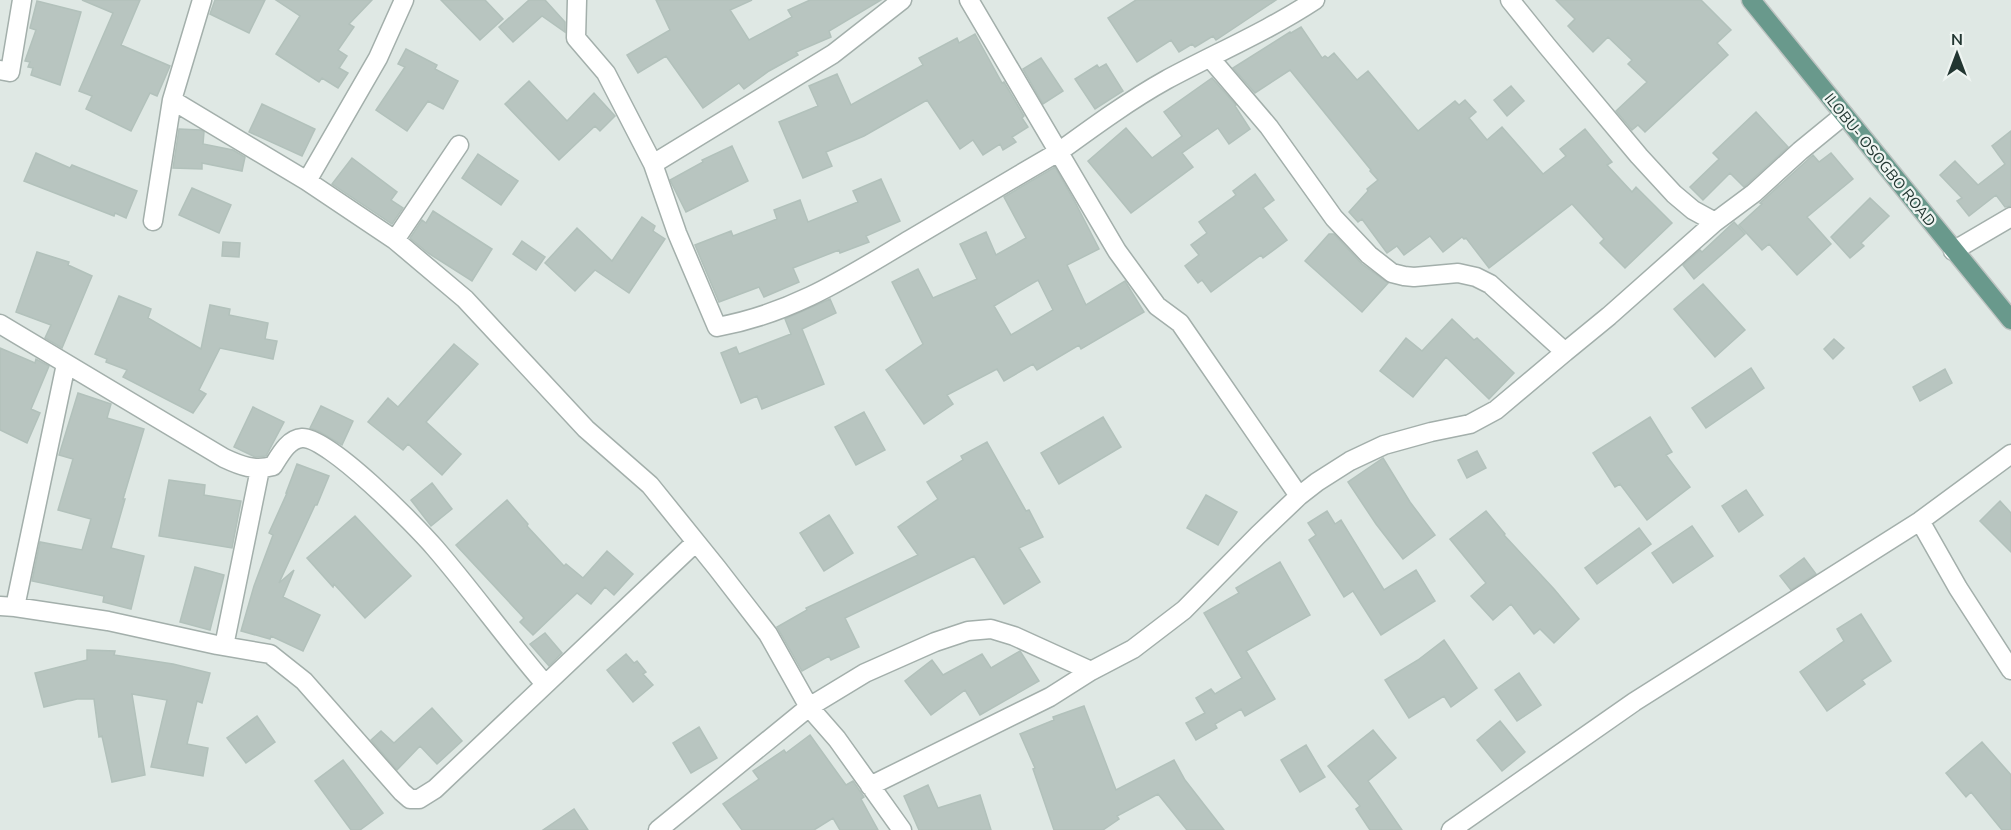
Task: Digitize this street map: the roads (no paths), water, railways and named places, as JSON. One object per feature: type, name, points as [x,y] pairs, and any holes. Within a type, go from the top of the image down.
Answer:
[{"type":"main road","name":"ILOBU- OSOGBO ROAD","points":[[1751,0],[2011,320]]},
{"type":"street","points":[[0,70],[10,72],[22,0]]},
{"type":"street","points":[[153,221],[172,100],[202,0]]},
{"type":"street","points":[[307,181],[378,58],[404,0]]},
{"type":"street","points":[[577,0],[576,38],[606,73],[653,164],[677,233],[717,327],[749,321],[789,307],[830,287],[1060,151],[1165,81],[1287,18],[1315,0]]},
{"type":"street","points":[[653,164],[833,54],[902,0]]},
{"type":"street","points":[[969,0],[1117,251],[1157,306],[1180,324],[1299,496]]},
{"type":"street","points":[[1510,0],[1582,90],[1674,194],[1694,210],[1715,222]]},
{"type":"street","points":[[1210,58],[1269,127],[1334,218],[1369,255],[1392,273],[1404,276],[1458,273],[1490,284],[1565,352]]},
{"type":"street","points":[[172,100],[307,181],[395,240],[465,299],[586,429],[650,485],[768,634],[809,707],[837,739],[902,830]]},
{"type":"street","points":[[870,786],[1050,697],[1091,671],[1133,649],[1184,610],[1299,496],[1350,461],[1384,445],[1470,424],[1496,410],[1844,115]]},
{"type":"street","points":[[395,240],[459,145]]},
{"type":"street","points":[[1953,251],[2011,217]]},
{"type":"street","points":[[0,324],[224,458],[246,467],[260,469],[273,466],[285,448],[296,440],[303,438],[319,442],[354,467],[434,547],[545,684]]},
{"type":"street","points":[[66,364],[8,606],[108,621],[270,654],[304,681],[410,799],[419,799],[435,789],[696,542]]},
{"type":"street","points":[[1457,828],[1634,702],[1920,521],[2011,454]]},
{"type":"street","points":[[224,646],[260,469]]},
{"type":"street","points":[[1920,521],[1964,598],[2011,670]]},
{"type":"street","points":[[658,830],[809,707],[865,673],[935,642],[968,631],[991,629],[1014,636],[1091,671]]}]
